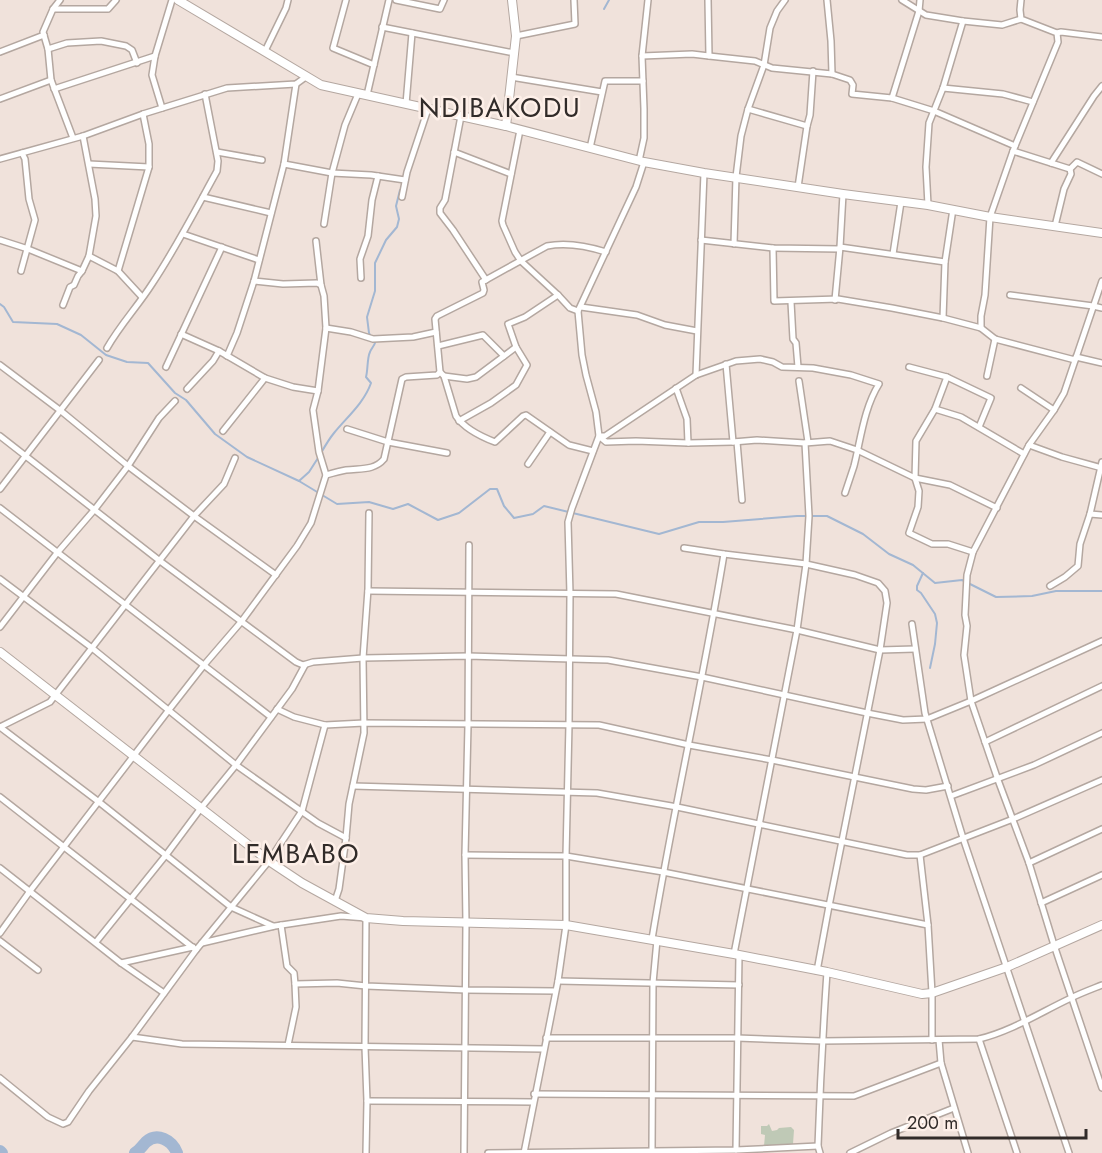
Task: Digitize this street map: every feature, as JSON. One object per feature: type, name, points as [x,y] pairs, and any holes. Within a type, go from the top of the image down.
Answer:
[{"type":"street","points":[[51,0],[59,1],[43,32],[48,49],[51,80],[73,138]]},
{"type":"street","points":[[53,9],[108,9],[116,0]]},
{"type":"street","points":[[162,108],[152,75],[155,56],[172,0]]},
{"type":"street","points":[[177,0],[321,85],[506,126],[641,161],[704,173],[1102,233]]},
{"type":"street","points":[[265,51],[288,0]]},
{"type":"street","points":[[346,0],[333,48],[374,64]]},
{"type":"street","points":[[367,95],[389,0]]},
{"type":"street","points":[[396,0],[440,9],[444,0]]},
{"type":"street","points":[[506,126],[516,36],[512,0]]},
{"type":"street","points":[[516,36],[574,24],[574,0]]},
{"type":"street","points":[[524,1153],[558,981],[566,925],[570,594],[568,522],[599,436],[596,412],[582,355],[580,309],[636,187],[644,138],[642,56],[648,0]]},
{"type":"street","points":[[708,0],[709,56]]},
{"type":"street","points":[[734,244],[736,177],[741,136],[764,65],[770,28],[777,11],[785,0]]},
{"type":"street","points":[[827,0],[832,74]]},
{"type":"street","points":[[902,0],[926,15],[1002,25],[1021,20],[1057,33],[1102,37]]},
{"type":"street","points":[[892,98],[919,11],[920,0]]},
{"type":"street","points":[[1021,20],[1022,0]]},
{"type":"street","points":[[928,205],[926,167],[929,123],[944,88],[963,21]]},
{"type":"street","points":[[382,27],[514,53]]},
{"type":"street","points":[[406,104],[412,33]]},
{"type":"street","points":[[981,328],[990,217],[1014,148],[1058,42],[1057,33]]},
{"type":"street","points":[[0,52],[44,34]]},
{"type":"street","points":[[48,49],[67,43],[101,41],[126,46],[132,50],[137,63]]},
{"type":"street","points":[[642,56],[692,54],[755,61],[772,68],[832,74],[850,80],[852,94],[892,98],[934,111],[1014,148],[1071,169]]},
{"type":"street","points":[[54,89],[155,56]]},
{"type":"street","points":[[798,187],[810,115],[813,71]]},
{"type":"street","points":[[0,159],[83,136],[142,114],[227,88],[296,84],[307,76]]},
{"type":"street","points":[[511,76],[602,92]]},
{"type":"street","points":[[0,99],[51,80]]},
{"type":"street","points":[[590,148],[605,81],[643,81]]},
{"type":"street","points":[[227,356],[237,333],[260,260],[284,164],[296,84]]},
{"type":"street","points":[[1051,163],[1102,86]]},
{"type":"street","points":[[944,88],[1003,94],[1033,102]]},
{"type":"street","points":[[106,348],[152,285],[217,171],[217,152],[205,94]]},
{"type":"street","points":[[324,224],[332,172],[345,125],[358,94]]},
{"type":"street","points":[[402,197],[407,172],[428,109]]},
{"type":"street","points":[[748,109],[807,126]]},
{"type":"street","points":[[118,272],[149,167],[149,144],[142,114]]},
{"type":"street","points":[[461,116],[445,200],[440,213],[486,280]]},
{"type":"street","points":[[520,130],[502,221],[521,261],[570,308],[637,315],[665,325],[697,331]]},
{"type":"street","points":[[63,305],[70,286],[74,285],[89,256],[96,216],[83,136]]},
{"type":"street","points":[[217,152],[262,160]]},
{"type":"street","points":[[454,152],[511,174]]},
{"type":"street","points":[[21,271],[35,220],[29,199],[25,159],[22,153]]},
{"type":"street","points":[[1055,226],[1064,189],[1071,169],[1077,162],[1102,174]]},
{"type":"street","points":[[89,164],[149,167]]},
{"type":"street","points":[[284,164],[405,180]]},
{"type":"street","points":[[696,375],[704,173]]},
{"type":"street","points":[[361,278],[360,259],[368,236],[372,200],[378,176]]},
{"type":"street","points":[[835,300],[843,194]]},
{"type":"street","points":[[203,197],[271,213]]},
{"type":"street","points":[[893,254],[901,202]]},
{"type":"street","points":[[943,318],[945,262],[953,209]]},
{"type":"street","points":[[183,234],[260,260]]},
{"type":"street","points":[[0,240],[82,271]]},
{"type":"street","points":[[701,240],[773,248],[840,248],[945,262]]},
{"type":"street","points":[[0,933],[168,711],[241,622],[297,546],[311,523],[326,475],[315,431],[314,410],[326,328],[316,241]]},
{"type":"street","points":[[593,451],[569,445],[526,415],[495,442],[459,421],[442,374],[435,319],[483,293],[482,282],[547,246],[585,246],[606,252]]},
{"type":"street","points":[[166,367],[222,247]]},
{"type":"street","points":[[773,248],[774,302],[838,299],[892,308],[981,328],[994,339],[1102,363]]},
{"type":"street","points":[[89,256],[118,272],[142,297]]},
{"type":"street","points":[[254,281],[274,284],[318,283],[321,285]]},
{"type":"street","points":[[1102,281],[1064,393],[1029,445],[973,552],[967,575],[965,615],[967,626],[964,655],[971,701],[1029,863],[1102,1088]]},
{"type":"street","points":[[1010,294],[1102,308]]},
{"type":"street","points":[[459,421],[516,385],[527,365],[516,347],[508,324],[525,317],[558,295]]},
{"type":"street","points":[[791,302],[793,339],[796,344],[798,367]]},
{"type":"street","points":[[326,328],[373,339],[413,337],[436,332]]},
{"type":"street","points":[[181,334],[219,351],[265,378],[293,387],[318,391]]},
{"type":"street","points":[[438,346],[483,335],[504,356]]},
{"type":"street","points":[[987,376],[994,339]]},
{"type":"street","points":[[326,475],[346,470],[369,469],[380,464],[384,459],[402,379],[442,374],[467,379],[476,377],[516,347]]},
{"type":"street","points":[[187,389],[213,361],[219,351]]},
{"type":"street","points":[[599,436],[605,436],[696,375],[736,361],[760,359],[782,367],[813,368],[851,375],[879,384],[872,395],[845,493]]},
{"type":"street","points":[[0,489],[99,360]]},
{"type":"street","points":[[726,364],[742,500]]},
{"type":"street","points":[[0,365],[128,466],[276,575]]},
{"type":"street","points":[[909,367],[947,377],[991,398],[979,427]]},
{"type":"street","points":[[947,377],[935,410],[916,441],[915,478],[919,491],[918,507],[909,533],[932,544],[948,544],[973,552]]},
{"type":"street","points":[[223,431],[265,378]]},
{"type":"street","points":[[736,1150],[739,986],[736,954],[746,889],[797,630],[807,564],[806,442],[799,381]]},
{"type":"street","points":[[676,388],[687,418],[688,443]]},
{"type":"street","points":[[1021,388],[1054,410]]},
{"type":"street","points":[[0,627],[128,466],[159,418],[175,401]]},
{"type":"street","points":[[935,410],[961,417],[1024,454]]},
{"type":"street","points":[[347,429],[388,442],[447,453]]},
{"type":"street","points":[[528,464],[550,432]]},
{"type":"street","points":[[0,436],[241,622],[296,662],[305,665],[313,662],[363,658],[468,656],[608,660],[702,677],[903,720],[927,719],[1102,640]]},
{"type":"street","points":[[599,436],[606,442],[830,441],[857,450],[915,478],[950,485],[997,508]]},
{"type":"street","points":[[1029,445],[1062,457],[1101,466],[1090,514],[1080,544],[1078,566],[1050,586]]},
{"type":"street","points":[[235,458],[224,484],[194,516],[50,702],[0,727],[231,907],[274,926]]},
{"type":"street","points":[[0,508],[271,717]]},
{"type":"street","points":[[335,901],[339,889],[349,804],[364,733],[363,658],[368,591],[369,513]]},
{"type":"street","points":[[1090,514],[1102,515]]},
{"type":"street","points":[[464,1153],[469,545]]},
{"type":"street","points":[[684,548],[807,564],[867,578],[878,583],[885,591],[887,603],[880,650],[817,971]]},
{"type":"street","points":[[652,1150],[654,940],[663,872],[724,554]]},
{"type":"street","points":[[0,579],[92,648],[236,765],[318,823],[346,838]]},
{"type":"street","points":[[368,591],[616,594],[797,630],[880,650],[915,649]]},
{"type":"street","points":[[912,624],[927,719],[963,838],[1069,1153]]},
{"type":"street","points":[[0,652],[269,861],[302,883],[366,918]]},
{"type":"street","points":[[96,942],[236,765],[292,689],[305,665]]},
{"type":"street","points":[[985,742],[1102,686]]},
{"type":"street","points":[[277,709],[294,717],[325,725],[364,723],[599,725],[688,745],[926,790],[948,786]]},
{"type":"street","points":[[0,1078],[48,1117],[63,1124],[68,1122],[194,949],[202,943],[269,861],[302,811],[325,725]]},
{"type":"street","points":[[951,796],[1034,765],[1102,733]]},
{"type":"street","points":[[353,786],[597,793],[677,807],[907,855],[920,855],[1013,819],[1102,780]]},
{"type":"street","points":[[0,797],[194,949]]},
{"type":"street","points":[[1029,863],[1102,829]]},
{"type":"street","points":[[465,855],[566,856],[663,872],[928,925]]},
{"type":"street","points":[[920,855],[928,925],[936,1040],[968,1153]]},
{"type":"street","points":[[0,868],[121,963],[164,993]]},
{"type":"street","points":[[1041,903],[1102,875]]},
{"type":"street","points":[[202,943],[274,926],[341,916],[402,921],[566,925],[736,954],[922,994],[932,993],[1007,967],[1102,925]]},
{"type":"street","points":[[366,918],[366,1153]]},
{"type":"street","points":[[281,925],[287,966],[294,973],[295,984],[296,1007],[288,1045]]},
{"type":"street","points":[[0,941],[38,970]]},
{"type":"street","points":[[121,963],[194,949]]},
{"type":"street","points":[[820,1153],[818,1146],[822,1041],[827,972]]},
{"type":"street","points":[[558,981],[739,986]]},
{"type":"street","points":[[295,984],[337,983],[466,990],[555,991]]},
{"type":"street","points":[[546,1038],[737,1038],[822,1041],[979,1039],[993,1036],[1102,985]]},
{"type":"street","points":[[132,1037],[182,1044],[544,1049]]},
{"type":"street","points":[[979,1039],[1017,1153]]},
{"type":"street","points":[[534,1094],[854,1096],[941,1063]]},
{"type":"street","points":[[367,1101],[533,1101]]},
{"type":"street","points":[[850,1153],[891,1133],[954,1108]]},
{"type":"street","points":[[488,1153],[736,1150],[818,1146]]},
{"type":"green space","points":[[769,1124],[772,1131],[791,1127],[794,1130],[793,1144],[764,1146],[765,1135],[761,1134],[761,1126]]},
{"type":"waterway","points":[[604,9],[609,0]]},
{"type":"waterway","points":[[371,337],[367,317],[375,291],[375,263],[386,240],[397,227],[399,219],[396,206],[400,190]]},
{"type":"waterway","points":[[0,304],[13,322],[57,324],[81,335],[106,355],[127,362],[148,363],[175,393],[186,400],[215,434],[247,457],[299,481],[337,504],[369,502],[393,509],[408,504],[438,520],[459,513],[490,489],[497,489],[504,506],[514,518],[533,514],[544,506],[659,534],[699,522],[827,516],[863,534],[889,554],[913,565],[935,583],[962,580],[996,597],[1032,596],[1056,591],[1102,591]]},
{"type":"waterway","points":[[321,453],[332,435],[360,403],[368,390],[371,383],[366,377],[374,341]]},
{"type":"waterway","points":[[299,481],[309,472],[318,458]]},
{"type":"waterway","points":[[923,573],[917,590],[935,614],[937,623],[930,668]]},
{"type":"waterway","points":[[135,1153],[146,1142],[155,1138],[168,1141],[177,1153]]},
{"type":"district","name":"NDIBAKODU","points":[[500,107]]},
{"type":"district","name":"LEMBABO","points":[[296,853]]}]
